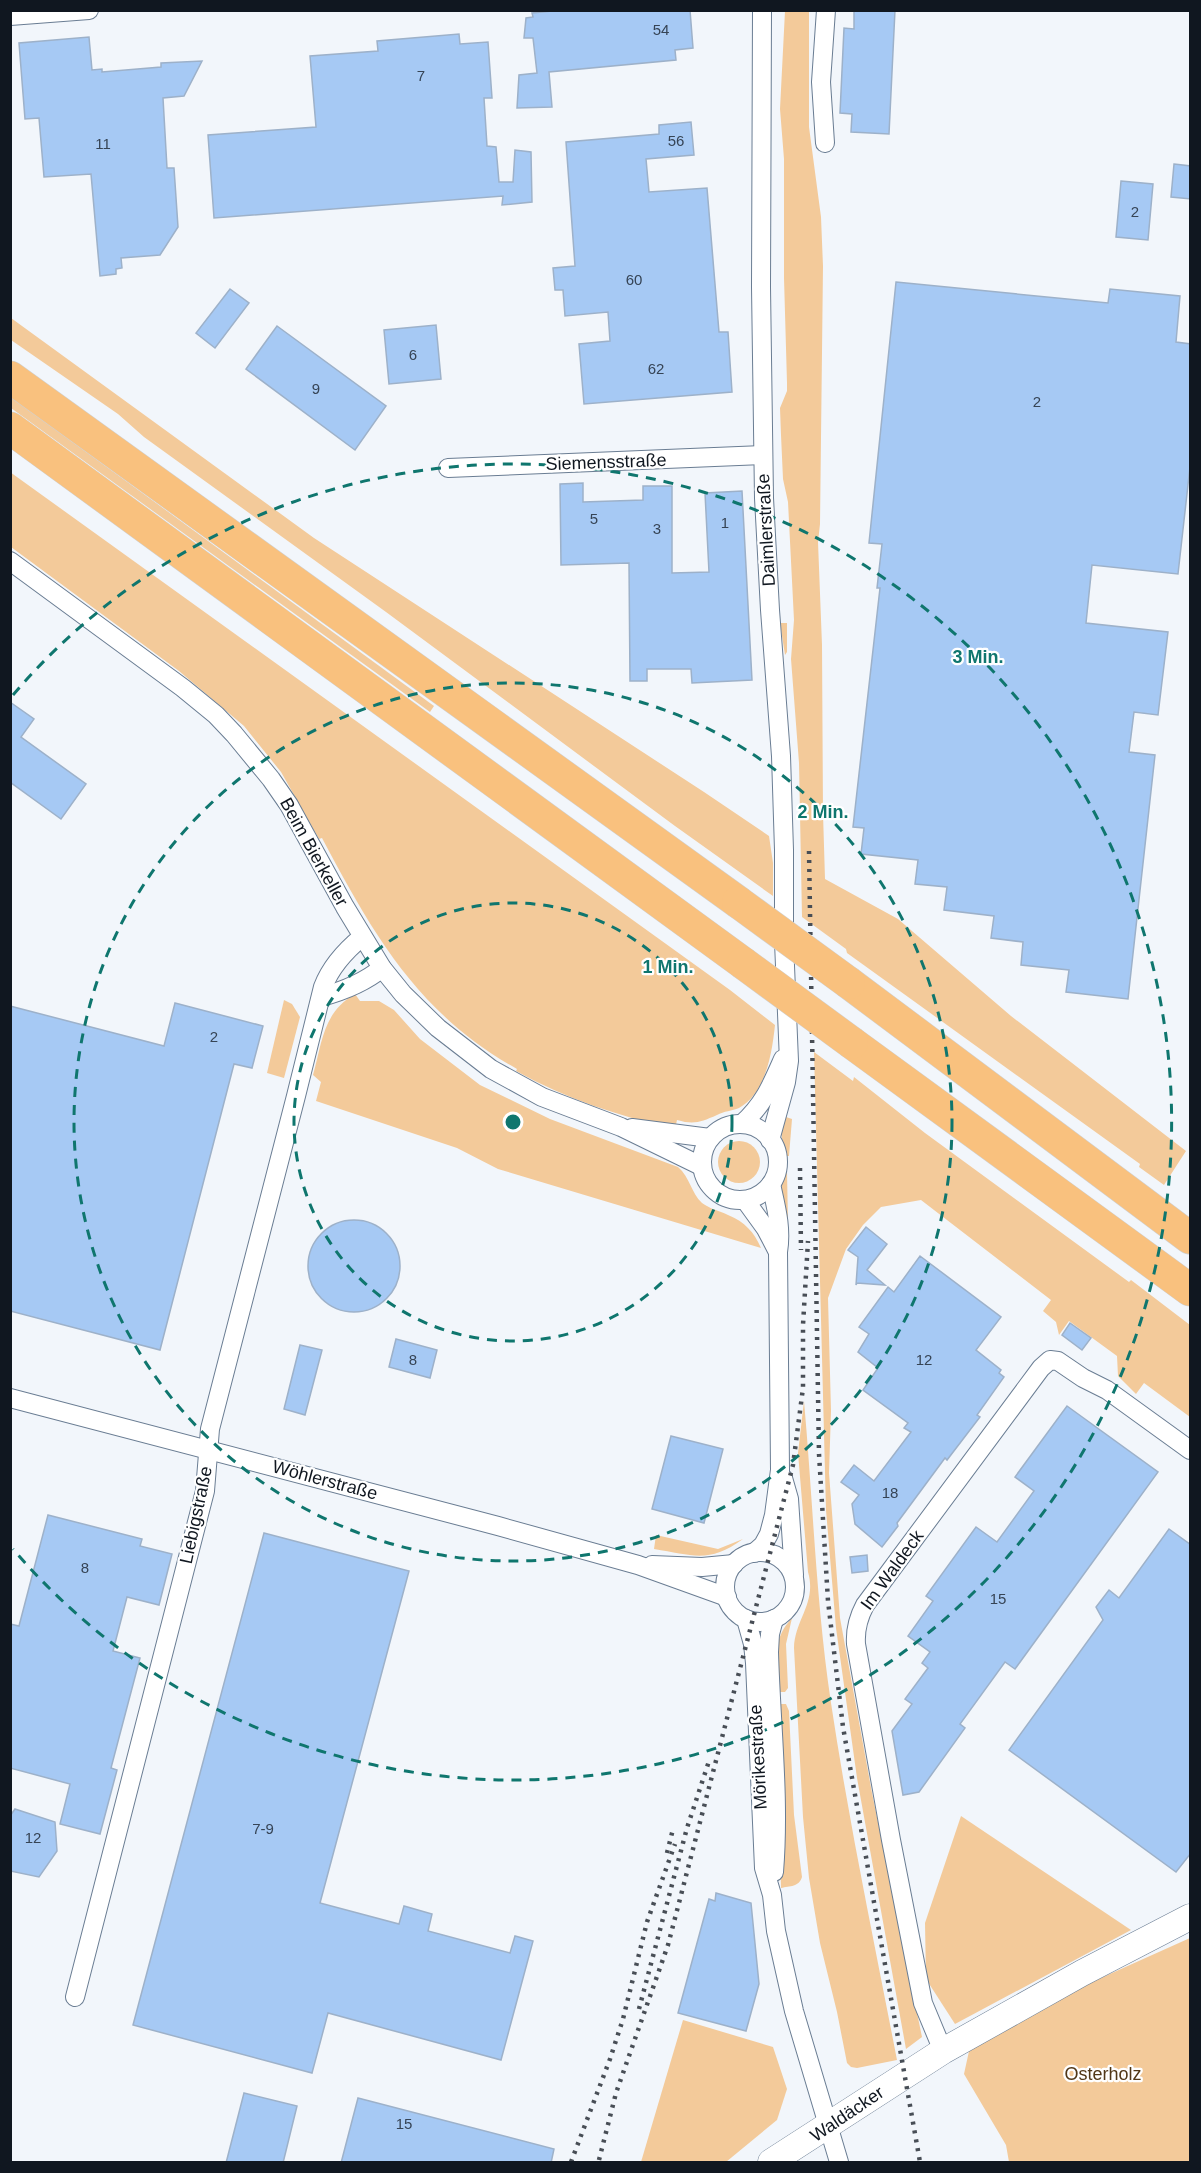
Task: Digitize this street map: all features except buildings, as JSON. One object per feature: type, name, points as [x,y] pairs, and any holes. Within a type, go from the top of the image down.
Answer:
[{"type":"highway","points":[[10,377],[738,902],[1191,1238]]},
{"type":"highway","points":[[10,428],[1191,1290]]},
{"type":"street","points":[[10,16],[89,10]]},
{"type":"street","name":"Daimlerstraße","points":[[762,10],[763,455],[770,610],[781,756],[788,1049],[786,1082],[771,1140]]},
{"type":"street","points":[[825,143],[821,82],[826,10]]},
{"type":"street","name":"Siemensstraße","points":[[448,468],[763,455]]},
{"type":"street","name":"Beim Bierkeller","points":[[10,561],[175,681],[216,715],[234,734],[265,771],[289,805],[362,937],[382,968],[403,994],[430,1021],[491,1069],[542,1097],[621,1127],[702,1166]]},
{"type":"street","name":"Liebigstraße","points":[[75,1997],[205,1491],[213,1418],[321,997],[327,976],[345,951],[362,937]]},
{"type":"street","points":[[321,997],[348,989],[382,968]]},
{"type":"street","name":"Daimlerstraße","points":[[742,1124],[768,1093],[788,1049]]},
{"type":"street","points":[[742,1124],[763,1132],[771,1140],[777,1157],[776,1176],[764,1192],[745,1200],[733,1200],[721,1196],[711,1188],[705,1178],[702,1156],[710,1138],[724,1127],[742,1124]]},
{"type":"street","name":"Beim Bierkeller","points":[[621,1127],[710,1138]]},
{"type":"street","points":[[727,1597],[728,1574],[734,1564],[754,1553],[763,1545],[769,1534],[780,1470],[778,1252],[780,1221],[771,1184]]},
{"type":"street","points":[[745,1200],[766,1229],[778,1252]]},
{"type":"street","name":"Im Waldeck","points":[[944,2050],[923,2003],[911,1947],[856,1644],[855,1633],[858,1618],[865,1605],[1041,1368],[1050,1360],[1058,1360],[1083,1378],[1107,1390],[1191,1450]]},
{"type":"street","name":"Wöhlerstraße","points":[[10,1398],[638,1565],[727,1597]]},
{"type":"street","points":[[746,1619],[760,1622],[774,1619],[783,1614],[794,1597],[789,1498],[780,1470]]},
{"type":"street","points":[[754,1553],[770,1554],[783,1560],[794,1577]]},
{"type":"street","name":"Wöhlerstraße","points":[[638,1565],[702,1567],[734,1564]]},
{"type":"street","name":"Mörikestraße","points":[[727,1597],[734,1610],[746,1619],[753,1644],[764,1868],[771,1895],[776,1931],[794,2011],[839,2163]]},
{"type":"street","name":"Mörikestraße","points":[[771,1895],[776,1844],[769,1652],[774,1619]]},
{"type":"street","points":[[944,2050],[1072,1978],[1191,1917]]},
{"type":"street","name":"Waldäcker","points":[[771,2163],[944,2050]]},
{"type":"green space","points":[[785,11],[809,11],[809,127],[821,217],[823,266],[818,542],[822,645],[825,879],[898,919],[1011,1016],[1186,1151],[1164,1185],[1139,1167],[1140,1164],[847,953],[846,949],[802,917],[799,763],[791,659],[794,620],[780,408],[787,391],[784,159],[780,109]]},
{"type":"green space","points":[[11,318],[314,538],[769,836],[773,863],[773,896],[144,437],[118,414],[11,340]]},
{"type":"green space","points":[[11,397],[434,706],[430,712],[11,408]]},
{"type":"green space","points":[[10,472],[730,990],[775,1025],[766,1071],[756,1093],[739,1108],[697,1122],[677,1120],[675,1129],[593,1106],[535,1081],[516,1071],[517,1069],[482,1047],[452,1023],[425,997],[380,939],[281,772],[244,726],[179,671],[11,547]]},
{"type":"green space","points":[[780,623],[787,623],[787,652],[785,655]]},
{"type":"green space","points":[[355,994],[360,1001],[379,1001],[394,1010],[420,1039],[480,1085],[550,1119],[678,1167],[702,1203],[744,1224],[752,1232],[761,1248],[498,1169],[457,1148],[316,1101],[321,1082],[313,1075],[325,1029],[336,1010]]},
{"type":"green space","points":[[284,1000],[292,1004],[300,1017],[284,1078],[267,1073]]},
{"type":"green space","points":[[814,1052],[853,1081],[854,1077],[925,1133],[1129,1282],[1131,1280],[1190,1325],[1190,1417],[1144,1383],[1136,1394],[1118,1376],[1117,1356],[1069,1321],[1059,1335],[1056,1322],[1043,1311],[1051,1300],[921,1200],[881,1207],[863,1225],[846,1249],[828,1298],[831,1411],[829,1473],[840,1618],[872,1793],[922,2037],[906,2049],[857,1778],[836,1628],[826,1510]]},
{"type":"green space","points":[[783,1116],[792,1119],[789,1156],[785,1156],[781,1132]]},
{"type":"green space","points":[[739,1141],[754,1147],[760,1162],[754,1177],[739,1183],[724,1177],[718,1162],[724,1147]]},
{"type":"green space","points":[[787,1173],[787,1223],[780,1193],[784,1174]]},
{"type":"green space","points":[[804,1401],[818,1590],[831,1703],[897,2060],[857,2068],[847,2063],[820,1943],[809,1878],[803,1817],[794,1648],[795,1638],[810,1593],[798,1453]]},
{"type":"green space","points":[[656,1535],[718,1549],[743,1539],[720,1552],[700,1556],[654,1549]]},
{"type":"green space","points":[[792,1618],[786,1644],[788,1688],[785,1692],[776,1692],[776,1653],[785,1626]]},
{"type":"green space","points":[[776,1704],[786,1704],[789,1711],[794,1815],[802,1877],[796,1884],[781,1888]]},
{"type":"green space","points":[[961,1816],[1131,1930],[955,2024],[926,1979],[925,1923]]},
{"type":"green space","name":"Osterholz","points":[[1190,1938],[1190,2162],[1009,2162],[1006,2145],[964,2074],[971,2042],[1072,1991]]},
{"type":"green space","points":[[683,2020],[773,2047],[787,2089],[777,2120],[726,2162],[641,2162]]},
{"type":"railway","points":[[809,851],[819,1454],[828,1601],[843,1727],[920,2162]]},
{"type":"railway","points":[[800,1168],[801,1250]]},
{"type":"railway","points":[[599,2160],[616,2093],[668,1945],[793,1465],[803,1388],[803,1325],[808,1241]]},
{"type":"railway","points":[[639,2009],[687,1828],[710,1758]]},
{"type":"railway","points":[[667,1853],[673,1829]]},
{"type":"railway","points":[[571,2162],[610,2059],[623,2019],[647,1922],[675,1844]]}]
